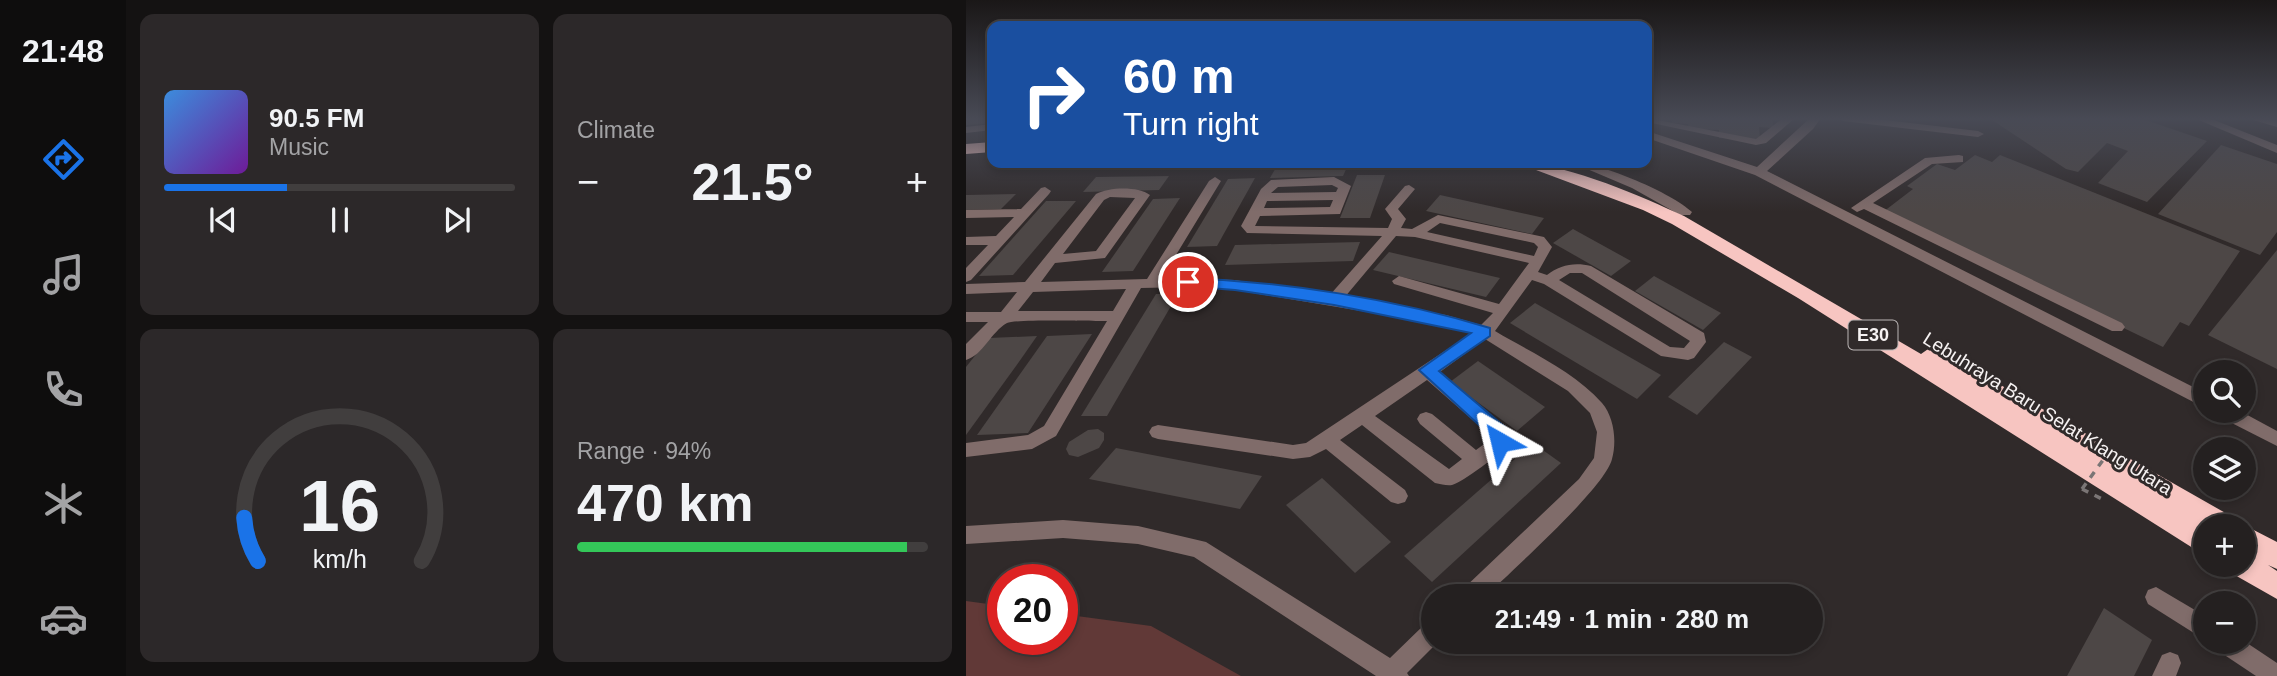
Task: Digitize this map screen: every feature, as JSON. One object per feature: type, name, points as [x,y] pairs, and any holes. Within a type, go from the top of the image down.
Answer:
[{"type":"highway","points":[[966,160],[987,158]]},
{"type":"highway","name":"Lebuhraya Baru Selat Klang Utara","points":[[1539,168],[1649,206],[1678,220],[1805,293],[2193,534]]},
{"type":"highway","name":"Lebuhraya Baru Selat Klang Utara","points":[[1575,168],[1621,183],[1685,212],[2205,514]]},
{"type":"highway","points":[[2256,544],[2277,556]]},
{"type":"highway","points":[[2256,573],[2277,586]]},
{"type":"street","points":[[1693,150],[1759,172],[1847,215],[2193,395]]},
{"type":"street","points":[[1759,172],[1784,150]]},
{"type":"street","points":[[1847,215],[1929,161],[1959,159]]},
{"type":"street","points":[[1592,168],[1636,185],[1685,212]]},
{"type":"street","points":[[966,450],[1032,442],[1050,431],[1118,316],[1143,286],[1215,181]]},
{"type":"street","points":[[1330,229],[1345,186],[1342,183],[1275,183],[1262,198],[1248,226],[1252,230],[1330,229],[1415,233],[1538,261]]},
{"type":"street","points":[[1334,300],[1393,231],[1399,219],[1391,209],[1409,190]]},
{"type":"street","points":[[966,277],[1045,191]]},
{"type":"street","points":[[966,355],[986,332],[1006,316],[1050,259],[1100,198],[1108,193],[1144,195],[1100,255],[1050,259]]},
{"type":"street","points":[[1262,198],[1340,196]]},
{"type":"street","points":[[1864,204],[2117,327]]},
{"type":"street","points":[[1255,212],[1335,211]]},
{"type":"street","points":[[966,215],[1024,213]]},
{"type":"street","points":[[1158,432],[1293,453],[1310,450],[1328,441],[1485,332],[1530,274],[1545,247],[1539,240],[1438,219],[1415,233]]},
{"type":"street","points":[[966,241],[999,240]]},
{"type":"street","points":[[1530,274],[1549,281],[1667,352],[1688,354],[1698,342],[1698,337],[1586,269],[1573,267],[1560,271],[1549,281]]},
{"type":"street","points":[[1399,281],[1501,310]]},
{"type":"street","points":[[966,289],[1143,286],[1188,282],[1235,285],[1447,320],[1485,332],[1574,387],[1597,409],[1606,432],[1603,460],[1587,485],[1484,584]]},
{"type":"street","points":[[966,317],[1118,316]]},
{"type":"street","points":[[1363,416],[1442,477],[1451,477],[1477,461],[1500,442],[1500,433],[1427,370]]},
{"type":"street","points":[[1426,419],[1477,461]]},
{"type":"street","points":[[2247,423],[2277,439]]},
{"type":"street","points":[[1328,441],[1398,496]]},
{"type":"street","points":[[966,535],[1063,529],[1138,535],[1199,549],[1394,674],[1421,645]]},
{"type":"street","points":[[2156,597],[2193,621]]},
{"type":"street","points":[[2243,654],[2276,676]]},
{"type":"path","points":[[2107,502],[2082,489],[2111,450]]},
{"type":"shaded area","points":[[966,601],[987,604],[987,655],[1078,655],[1078,616],[1151,626],[1241,676],[966,676]]},
{"type":"building","points":[[2037,150],[2100,150],[2078,172],[2066,169]]},
{"type":"building","points":[[2124,150],[2199,150],[2147,202],[2098,183],[2128,151]]},
{"type":"building","points":[[2217,150],[2234,150],[2277,164],[2277,232],[2260,255],[2158,214]]},
{"type":"building","points":[[1975,155],[1992,162],[2000,155],[2240,251],[2189,326],[2180,322],[2163,347],[1883,212],[1913,189],[1907,186],[1937,164],[1955,170]]},
{"type":"building","points":[[1276,168],[1347,168],[1343,176],[1270,178]]},
{"type":"building","points":[[1357,175],[1385,175],[1370,218],[1340,218]]},
{"type":"building","points":[[1169,176],[1159,190],[1083,192],[1096,177]]},
{"type":"building","points":[[1255,178],[1217,246],[1187,247],[1228,179]]},
{"type":"building","points":[[1016,194],[1001,209],[966,210],[966,195]]},
{"type":"building","points":[[1440,195],[1544,218],[1532,234],[1426,211]]},
{"type":"building","points":[[1180,198],[1133,271],[1102,272],[1153,199]]},
{"type":"building","points":[[1046,201],[1076,201],[1013,275],[979,276]]},
{"type":"building","points":[[1573,229],[1631,261],[1611,276],[1553,243]]},
{"type":"building","points":[[1360,242],[1353,261],[1225,265],[1235,245]]},
{"type":"building","points":[[2277,250],[2277,369],[2208,335]]},
{"type":"building","points":[[1389,252],[1500,278],[1486,297],[1373,270]]},
{"type":"building","points":[[1654,276],[1721,313],[1703,330],[1635,291]]},
{"type":"building","points":[[1156,294],[1178,294],[1107,416],[1081,416]]},
{"type":"building","points":[[1535,303],[1661,375],[1637,399],[1510,323]]},
{"type":"building","points":[[1092,334],[1028,433],[977,435],[1047,336]]},
{"type":"building","points":[[1037,336],[966,435],[966,367],[989,338]]},
{"type":"building","points":[[1724,342],[1752,357],[1697,415],[1668,397]]},
{"type":"building","points":[[1478,361],[1545,407],[1517,431],[1450,382]]},
{"type":"building","points":[[1098,429],[1104,433],[1104,440],[1099,448],[1078,457],[1069,455],[1066,449],[1069,442],[1088,430]]},
{"type":"building","points":[[1533,443],[1561,463],[1432,582],[1404,556]]},
{"type":"building","points":[[1116,448],[1262,476],[1240,509],[1089,479]]},
{"type":"building","points":[[1322,478],[1391,542],[1355,573],[1286,505]]},
{"type":"building","points":[[2104,608],[2152,640],[2134,676],[2067,676]]},
{"type":"route","points":[[1188,282],[1235,285],[1334,300],[1447,320],[1485,332],[1427,370],[1500,433],[1500,442]]}]
